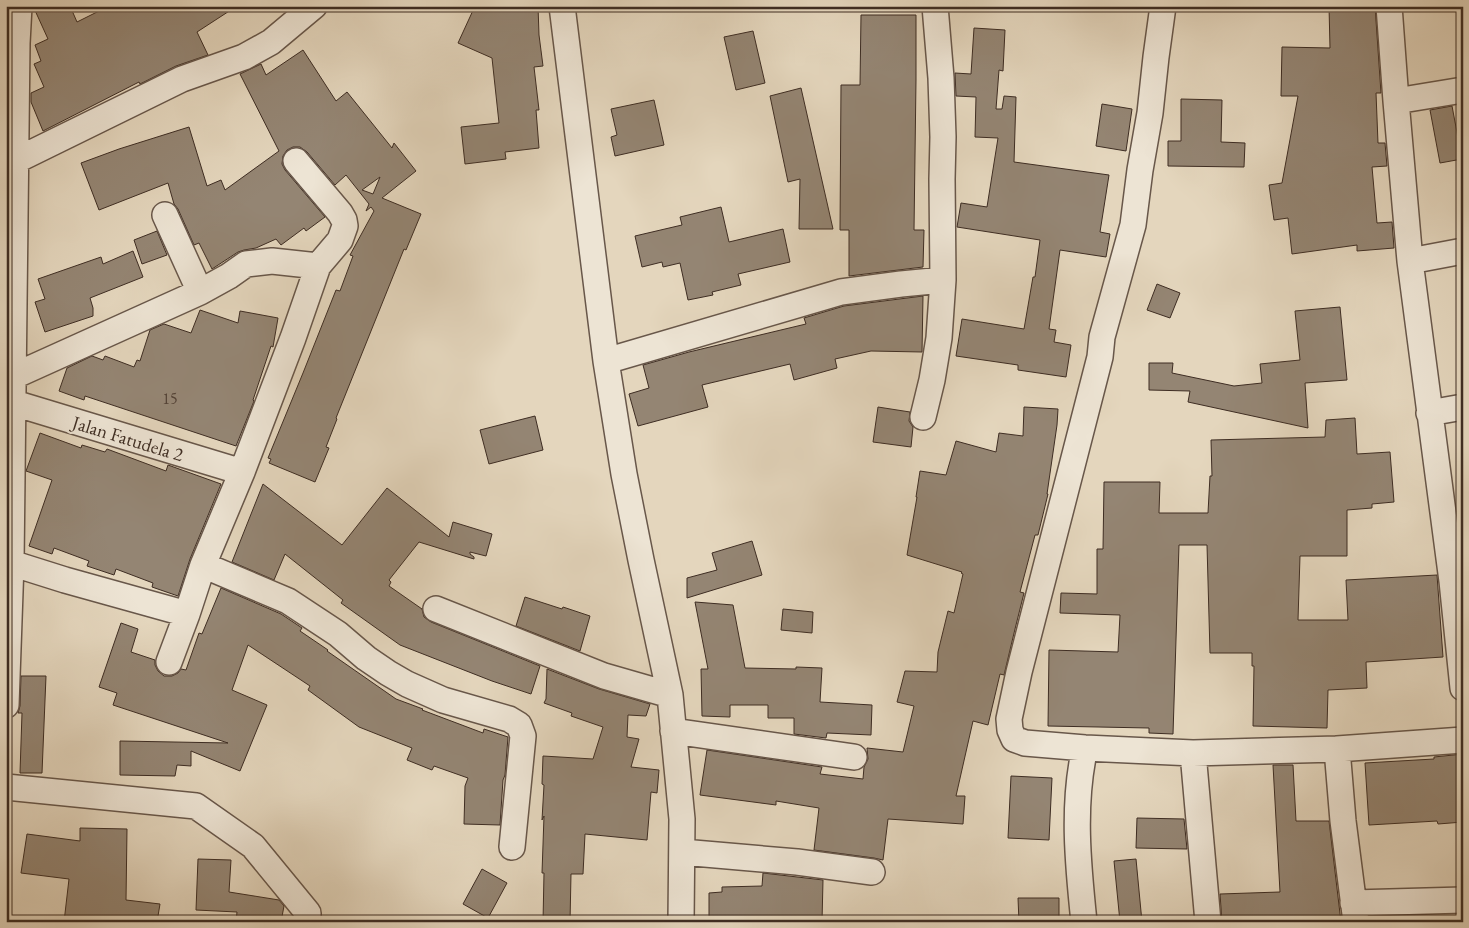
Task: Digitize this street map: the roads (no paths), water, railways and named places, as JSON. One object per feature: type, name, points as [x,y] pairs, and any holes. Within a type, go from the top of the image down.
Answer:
[{"type":"street","points":[[6,705],[14,404],[17,43],[19,6]]},
{"type":"street","points":[[17,160],[182,79],[244,57],[271,42],[314,6]]},
{"type":"street","points":[[562,6],[606,361],[624,474],[670,695],[682,819],[681,922]]},
{"type":"street","points":[[923,417],[940,338],[943,280],[943,137],[935,6]]},
{"type":"street","points":[[1163,6],[1150,113],[1133,225],[1102,337],[1100,357],[1019,672],[1009,719],[1010,730],[1014,739],[1025,743],[1193,753],[1337,749],[1463,740]]},
{"type":"street","points":[[1389,6],[1410,261],[1429,413],[1457,580],[1463,688]]},
{"type":"street","points":[[1396,102],[1463,90]]},
{"type":"street","points":[[169,662],[187,614],[202,565],[242,472],[318,266],[340,240],[345,226],[340,213],[296,161]]},
{"type":"street","points":[[165,215],[200,292]]},
{"type":"street","points":[[1410,261],[1463,251]]},
{"type":"street","points":[[14,376],[200,292],[230,276],[246,264],[272,261],[318,266]]},
{"type":"street","points":[[606,361],[841,292],[943,280]]},
{"type":"street","name":"Jalan Fatudela 2","points":[[14,404],[242,472]]},
{"type":"street","points":[[1429,413],[1463,407]]},
{"type":"street","points":[[11,563],[187,614]]},
{"type":"street","points":[[202,565],[288,600],[338,634],[366,658],[407,684],[443,700],[509,719],[519,725],[522,730],[522,736],[512,847]]},
{"type":"street","points":[[436,608],[604,676],[670,695]]},
{"type":"street","points":[[673,731],[854,757]]},
{"type":"street","points":[[1084,922],[1077,836],[1081,765],[1085,748]]},
{"type":"street","points":[[1337,749],[1354,913],[1463,900]]},
{"type":"street","points":[[1193,753],[1208,922]]},
{"type":"street","points":[[6,787],[196,806],[253,846],[308,913],[308,922]]},
{"type":"street","points":[[682,852],[788,861],[872,872]]}]
